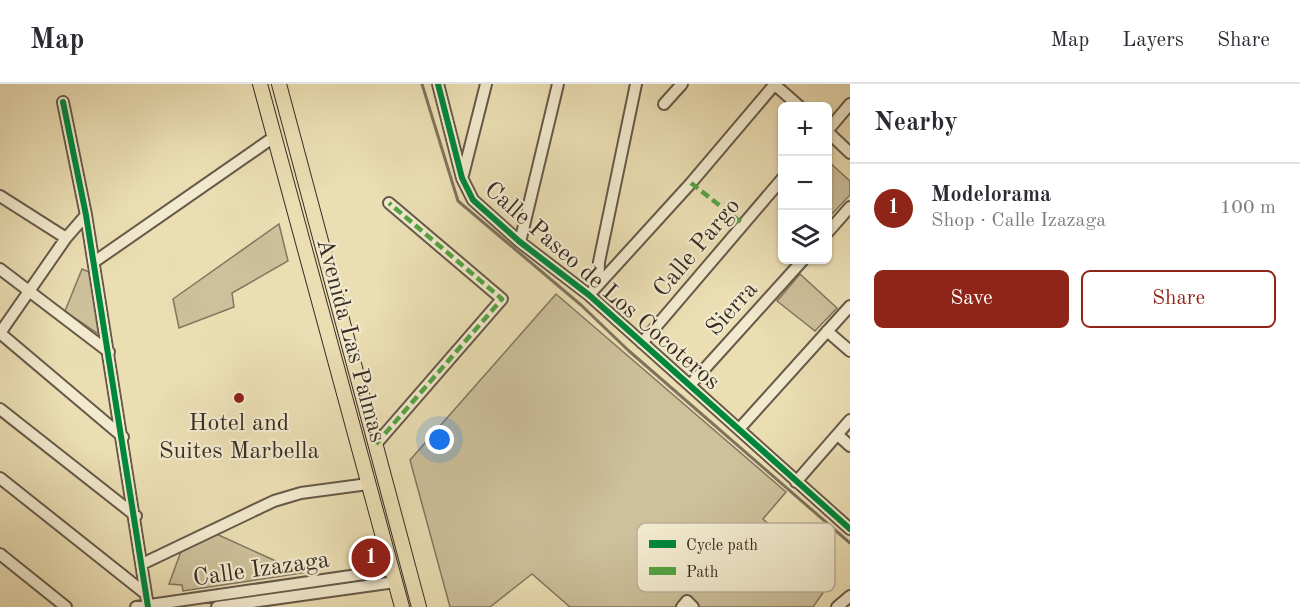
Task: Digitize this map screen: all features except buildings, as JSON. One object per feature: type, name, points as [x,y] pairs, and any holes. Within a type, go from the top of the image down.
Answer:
[{"type":"main road","name":"Avenida Las Palmas","points":[[260,84],[402,607]]},
{"type":"main road","name":"Avenida Las Palmas","points":[[279,84],[419,607]]},
{"type":"street","name":"Calle Paseo de Los Cocoteros","points":[[438,84],[462,178],[473,200],[520,242],[590,295],[850,529]]},
{"type":"street","points":[[462,178],[486,84]]},
{"type":"street","points":[[520,242],[558,84]]},
{"type":"street","points":[[598,285],[599,262],[636,84]]},
{"type":"street","points":[[664,104],[682,84]]},
{"type":"street","points":[[590,295],[691,183],[774,84],[794,102]]},
{"type":"street","points":[[63,102],[94,262],[136,516],[147,602]]},
{"type":"street","points":[[832,126],[850,104]]},
{"type":"street","points":[[832,135],[850,153]]},
{"type":"street","points":[[94,262],[274,137]]},
{"type":"street","name":"Calle Pargo","points":[[642,343],[778,185]]},
{"type":"street","points":[[0,196],[66,238]]},
{"type":"street","points":[[376,444],[502,299],[389,202]]},
{"type":"street","points":[[832,227],[850,207]]},
{"type":"street","points":[[86,215],[66,238],[0,333],[123,437]]},
{"type":"street","name":"Sierra","points":[[690,385],[799,264]]},
{"type":"street","points":[[0,269],[108,352]]},
{"type":"street","points":[[740,428],[850,306]]},
{"type":"street","points":[[827,331],[850,351]]},
{"type":"street","points":[[0,409],[136,516]]},
{"type":"street","points":[[796,482],[850,420]]},
{"type":"street","points":[[838,435],[850,446]]},
{"type":"street","points":[[0,478],[147,602]]},
{"type":"street","points":[[142,564],[274,501],[301,493],[368,484]]},
{"type":"street","points":[[0,554],[66,607]]},
{"type":"street","name":"Calle Izazaga","points":[[136,607],[147,602],[394,576]]},
{"type":"street","name":"Calle Izazaga","points":[[217,607],[394,576]]},
{"type":"street","points":[[837,607],[850,596]]},
{"type":"shaded area","points":[[832,165],[850,181],[850,195],[832,214]]},
{"type":"shaded area","points":[[279,224],[288,261],[232,293],[234,307],[179,328],[173,299]]},
{"type":"shaded area","points":[[82,269],[94,274],[101,332],[97,333],[65,311]]},
{"type":"shaded area","points":[[800,274],[837,308],[815,331],[777,301]]},
{"type":"shaded area","points":[[556,294],[786,492],[763,519],[768,523],[637,523],[637,592],[824,592],[813,607],[570,607],[532,574],[490,607],[450,607],[410,460]]},
{"type":"shaded area","points":[[212,532],[302,573],[183,591],[182,585],[169,584],[184,543]]},
{"type":"waterway","points":[[422,84],[458,201],[581,305],[629,351],[827,523]]},
{"type":"waterway","points":[[835,530],[850,543]]},
{"type":"marked path","points":[[691,183],[742,223]]},
{"type":"marked path","points":[[376,444],[502,299],[389,203]]},
{"type":"cycle path","points":[[438,84],[462,178],[473,200],[520,242],[589,295],[850,529]]},
{"type":"cycle path","points":[[63,102],[86,215],[148,607]]},
{"type":"place","name":"Hotel and Suites Marbella","points":[[239,398]]},
{"type":"place","name":"Modelorama","points":[[371,558]]}]
